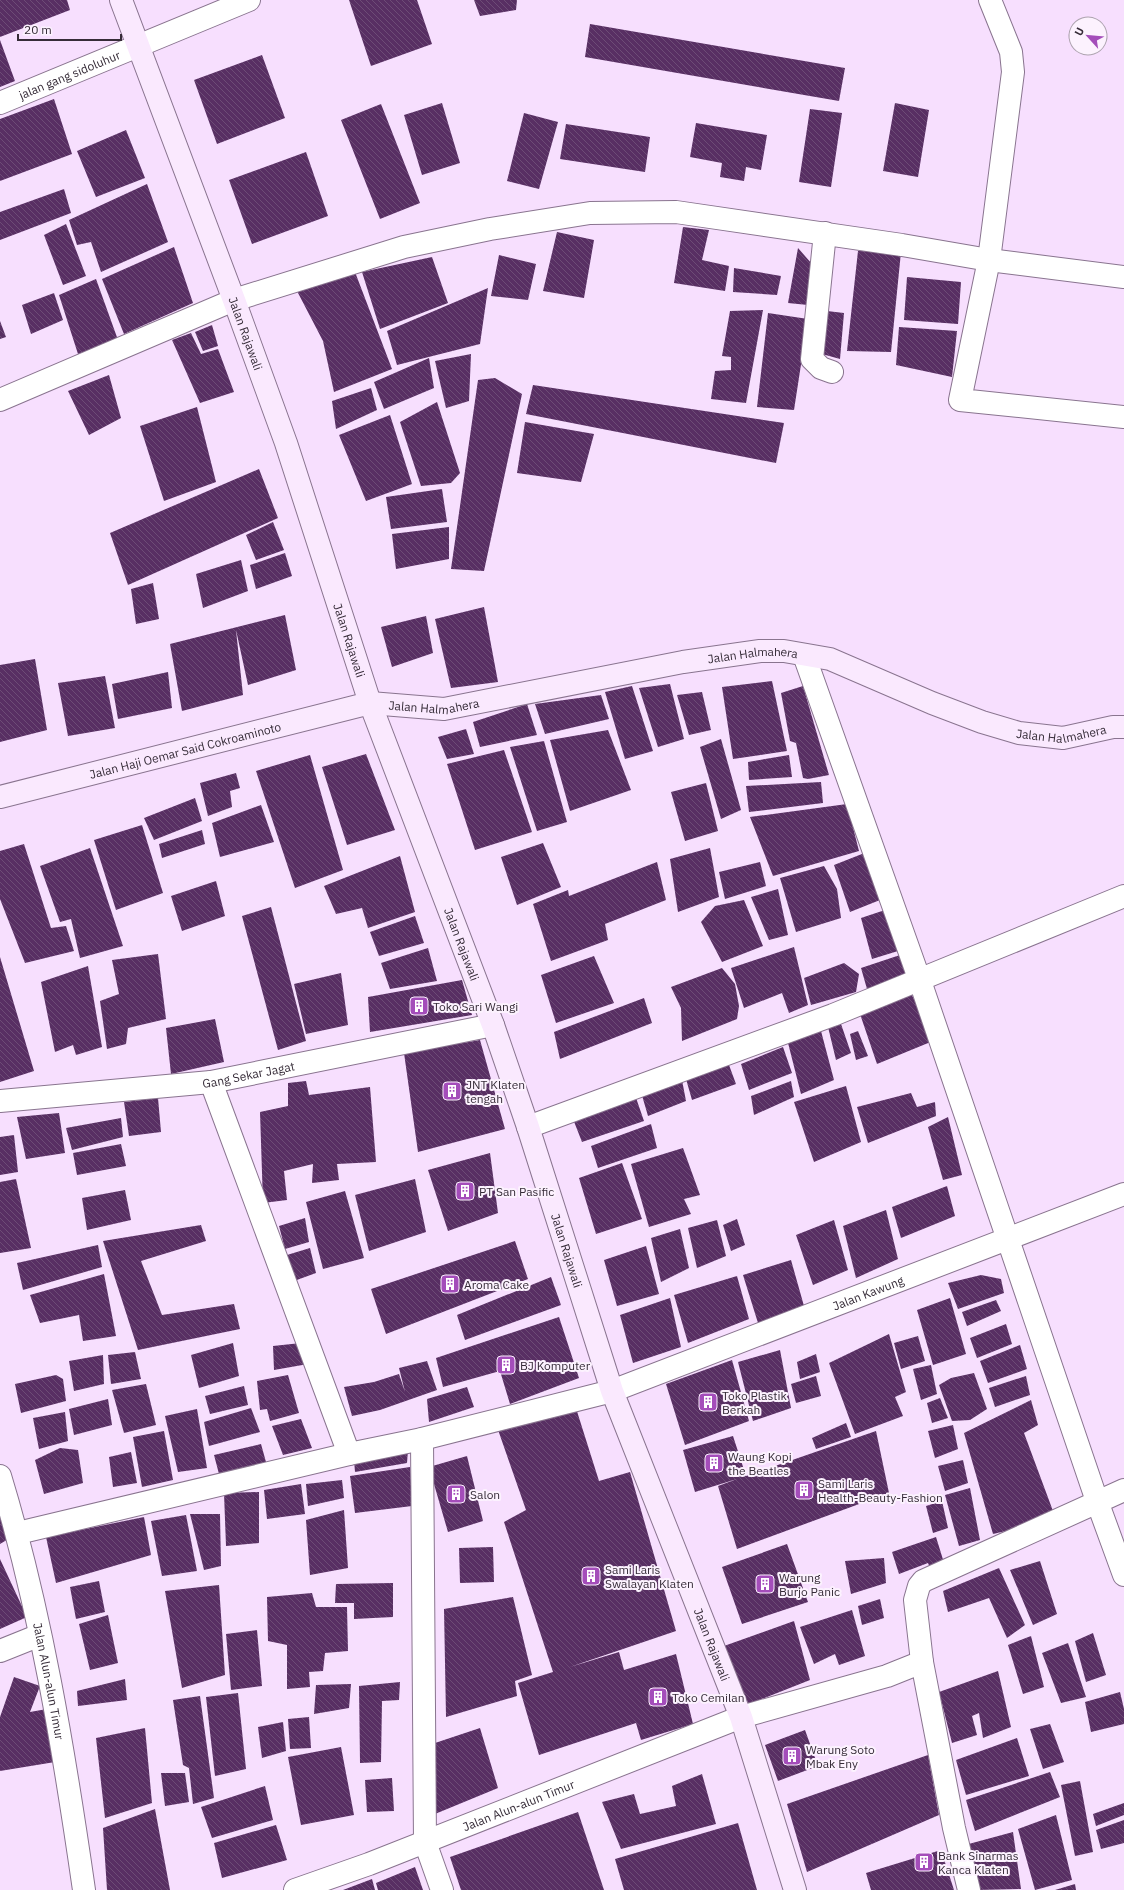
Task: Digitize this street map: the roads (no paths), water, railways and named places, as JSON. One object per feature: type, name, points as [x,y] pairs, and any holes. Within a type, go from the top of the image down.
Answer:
[{"type":"street","name":"Jalan Rajawali","points":[[121,0],[286,443],[370,703],[493,1025],[528,1128],[612,1391],[741,1717],[795,1890]]},
{"type":"street","name":"jalan gang sidoluhur","points":[[0,103],[249,0]]},
{"type":"street","points":[[990,0],[1010,52],[1013,72],[989,260],[960,400],[1124,417]]},
{"type":"street","points":[[0,400],[234,300],[404,247],[490,228],[590,213],[676,212],[826,233],[989,260],[1124,277]]},
{"type":"street","points":[[826,233],[812,359],[821,368],[832,372]]},
{"type":"street","name":"Jalan Halmahera","points":[[370,703],[444,709],[683,662],[760,651],[784,651],[830,659],[932,703],[982,722],[1019,733],[1063,738],[1113,727],[1124,727]]},
{"type":"street","points":[[804,655],[920,981],[1097,1501],[1124,1575]]},
{"type":"street","name":"Jalan Haji Oemar Said Cokroaminoto","points":[[0,797],[370,703]]},
{"type":"street","points":[[528,1128],[818,1021],[920,981],[1124,896]]},
{"type":"street","name":"Gang Sekar Jagat","points":[[0,1101],[211,1082],[493,1025]]},
{"type":"street","points":[[211,1082],[348,1454]]},
{"type":"street","name":"Jalan Kawung","points":[[18,1533],[348,1454],[422,1439],[612,1391],[1124,1194]]},
{"type":"street","points":[[422,1439],[425,1842],[442,1890]]},
{"type":"street","name":"Jalan Alun-alun Timur","points":[[0,1476],[18,1533],[67,1767],[84,1890]]},
{"type":"street","points":[[969,1890],[954,1828],[922,1662],[915,1600],[919,1586],[923,1582],[963,1565],[1097,1501],[1124,1490]]},
{"type":"street","points":[[0,1651],[40,1635]]},
{"type":"street","name":"Jalan Alun-alun Timur","points":[[295,1890],[369,1864],[741,1717],[887,1676],[922,1662]]},
{"type":"place","name":"Toko Sari Wangi","points":[[419,1006]]},
{"type":"place","name":"JNT Klaten tengah","points":[[452,1091]]},
{"type":"place","name":"PT San Pasific","points":[[465,1191]]},
{"type":"place","name":"Aroma Cake","points":[[450,1284]]},
{"type":"place","name":"BJ Komputer","points":[[506,1365]]},
{"type":"place","name":"Toko Plastik Berkah","points":[[708,1402]]},
{"type":"place","name":"Waung Kopi the Beatles","points":[[714,1463]]},
{"type":"place","name":"Sami Laris Health-Beauty-Fashion","points":[[804,1490]]},
{"type":"place","name":"Salon","points":[[456,1494]]},
{"type":"place","name":"Sami Laris Swalayan Klaten","points":[[591,1576]]},
{"type":"place","name":"Warung Burjo Panic","points":[[765,1584]]},
{"type":"place","name":"Toko Cemilan","points":[[658,1697]]},
{"type":"place","name":"Warung Soto Mbak Eny","points":[[792,1756]]},
{"type":"place","name":"Bank Sinarmas Kanca Klaten","points":[[924,1862]]}]
